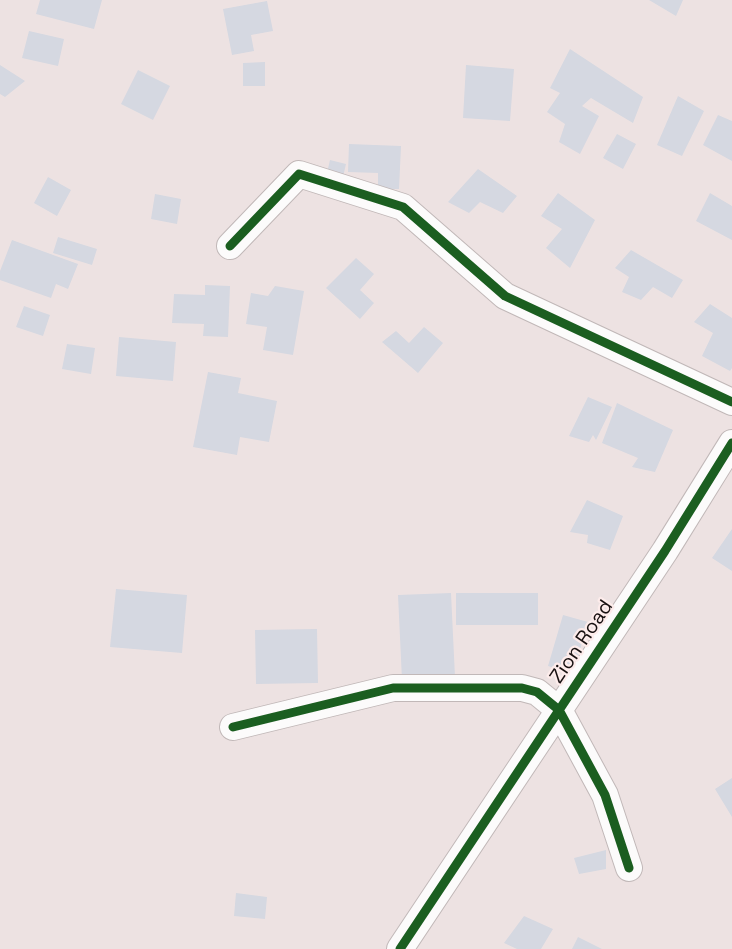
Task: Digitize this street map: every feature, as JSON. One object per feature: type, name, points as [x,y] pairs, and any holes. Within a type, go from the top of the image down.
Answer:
[{"type":"street","points":[[230,246],[299,174],[403,207],[505,296],[732,402]]},
{"type":"street","name":"Zion Road","points":[[400,949],[665,551],[732,443]]},
{"type":"street","points":[[233,727],[393,688],[522,688],[537,692],[559,710],[605,795],[629,868]]},
{"type":"building","points":[[40,0],[102,0],[94,29],[36,14]]},
{"type":"building","points":[[649,0],[683,0],[676,16]]},
{"type":"building","points":[[267,1],[273,31],[251,35],[254,51],[232,55],[223,9]]},
{"type":"building","points":[[29,31],[64,39],[58,66],[22,58]]},
{"type":"building","points":[[570,49],[643,97],[633,123],[591,98],[582,106],[599,116],[580,154],[559,142],[565,124],[547,112],[560,93],[550,88]]},
{"type":"building","points":[[265,62],[265,86],[243,86],[243,63]]},
{"type":"building","points":[[0,65],[25,81],[5,97],[0,94]]},
{"type":"building","points":[[466,65],[514,69],[510,121],[463,118]]},
{"type":"building","points":[[138,70],[170,86],[153,120],[121,104]]},
{"type":"building","points":[[678,96],[704,111],[682,156],[657,145]]},
{"type":"building","points":[[718,115],[732,121],[732,161],[703,145]]},
{"type":"building","points":[[617,134],[636,144],[623,169],[603,158]]},
{"type":"building","points":[[349,144],[401,146],[399,189],[378,189],[378,173],[348,172]]},
{"type":"building","points":[[330,160],[346,164],[342,181],[326,177]]},
{"type":"building","points":[[478,169],[517,196],[503,213],[480,202],[469,213],[448,202]]},
{"type":"building","points":[[48,177],[71,190],[57,216],[34,203]]},
{"type":"building","points":[[558,193],[595,220],[570,268],[546,248],[562,229],[541,216]]},
{"type":"building","points":[[710,193],[732,206],[732,240],[696,221]]},
{"type":"building","points":[[155,194],[181,199],[177,224],[151,219]]},
{"type":"building","points":[[58,237],[97,249],[92,265],[53,253]]},
{"type":"building","points":[[12,240],[78,264],[68,289],[56,284],[51,298],[0,280],[0,271]]},
{"type":"building","points":[[631,250],[683,280],[672,298],[653,287],[641,300],[622,292],[629,277],[615,268]]},
{"type":"building","points":[[356,258],[374,274],[360,290],[374,303],[360,319],[326,288]]},
{"type":"building","points":[[205,285],[230,286],[228,337],[203,336],[204,324],[172,323],[174,294],[205,295]]},
{"type":"building","points":[[275,286],[304,291],[293,355],[263,350],[267,327],[246,324],[251,293],[268,296]]},
{"type":"building","points":[[710,304],[732,318],[732,368],[730,371],[702,356],[713,333],[694,322]]},
{"type":"building","points":[[24,306],[50,315],[43,336],[16,327]]},
{"type":"building","points":[[424,327],[443,343],[418,373],[382,342],[396,331],[409,343]]},
{"type":"building","points":[[119,337],[176,342],[173,381],[116,376]]},
{"type":"building","points":[[67,344],[95,348],[91,374],[62,369]]},
{"type":"building","points":[[208,372],[241,378],[238,393],[277,401],[269,442],[240,437],[237,455],[193,447]]},
{"type":"building","points":[[588,397],[612,407],[596,440],[593,435],[589,442],[569,436]]},
{"type":"building","points":[[617,403],[673,430],[655,472],[632,467],[638,458],[602,443]]},
{"type":"building","points":[[587,500],[623,516],[610,550],[587,543],[588,535],[570,532]]},
{"type":"building","points":[[732,529],[732,571],[712,558]]},
{"type":"building","points":[[116,589],[187,595],[182,653],[110,647]]},
{"type":"building","points":[[451,593],[455,677],[402,680],[398,595]]},
{"type":"building","points":[[456,593],[538,593],[538,625],[456,625]]},
{"type":"building","points":[[563,615],[588,622],[573,674],[548,666]]},
{"type":"building","points":[[317,629],[318,683],[256,684],[255,630]]},
{"type":"building","points":[[732,778],[732,817],[715,789]]},
{"type":"building","points":[[606,850],[606,869],[579,874],[574,858]]},
{"type":"building","points":[[236,893],[267,897],[265,919],[234,916]]},
{"type":"building","points":[[524,916],[553,929],[541,949],[517,949],[504,943]]},
{"type":"building","points":[[578,937],[602,949],[572,949]]},
{"type":"cycle path","points":[[230,246],[299,174],[403,207],[505,296],[732,402]]},
{"type":"cycle path","points":[[400,949],[665,551],[732,443]]},
{"type":"cycle path","points":[[233,727],[393,688],[522,688],[537,692],[559,710],[605,795],[629,868]]}]
